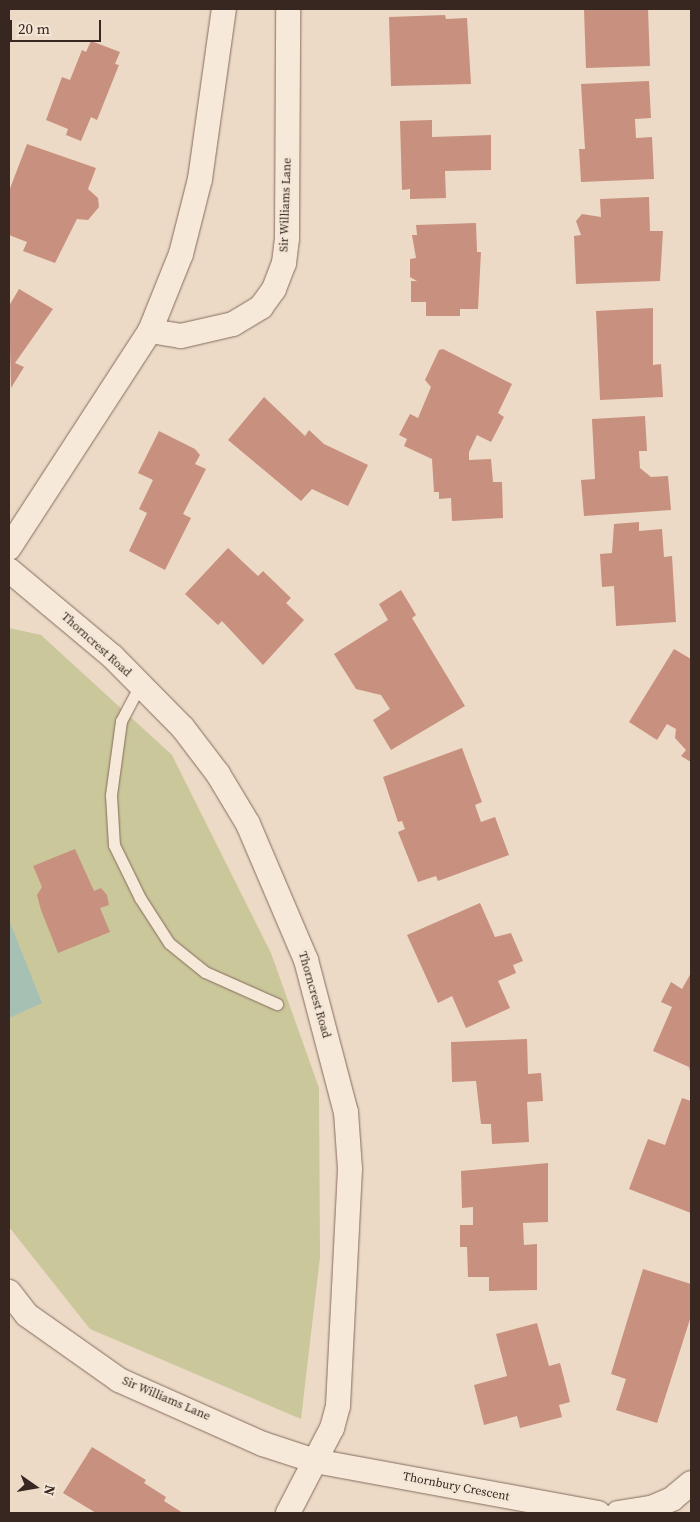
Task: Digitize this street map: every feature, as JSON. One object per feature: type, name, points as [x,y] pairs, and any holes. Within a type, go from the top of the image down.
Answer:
[{"type":"street","points":[[9,548],[150,332],[181,254],[200,179],[224,9]]},
{"type":"street","name":"Sir Williams Lane","points":[[150,332],[181,336],[233,324],[261,307],[274,289],[284,263],[288,238],[288,9]]},
{"type":"street","name":"Thorncrest Road","points":[[9,570],[112,656],[183,728],[218,774],[248,824],[306,960],[346,1112],[350,1170],[344,1229],[342,1370],[332,1428],[288,1513]]},
{"type":"street","name":"Sir Williams Lane","points":[[9,1292],[27,1315],[119,1380],[263,1444],[315,1462]]},
{"type":"street","name":"Thornbury Crescent","points":[[315,1462],[598,1513]]},
{"type":"street","points":[[618,1513],[665,1502],[691,1483]]},
{"type":"lane","points":[[140,684],[121,721],[111,795],[114,845],[140,898],[169,943],[205,972],[277,1004]]},
{"type":"shaded area","points":[[9,628],[41,635],[172,755],[271,953],[319,1088],[320,1257],[301,1419],[90,1329],[9,1227]]},
{"type":"shaded area","points":[[9,920],[42,1003],[9,1018]]},
{"type":"building","points":[[584,9],[648,9],[650,66],[586,68]]},
{"type":"building","points":[[445,15],[446,19],[467,18],[471,84],[391,86],[389,17]]},
{"type":"building","points":[[91,41],[120,52],[115,64],[119,65],[97,120],[91,117],[81,141],[66,135],[68,129],[46,120],[62,77],[70,80],[82,50],[86,52]]},
{"type":"building","points":[[649,81],[651,118],[635,119],[636,138],[652,137],[654,179],[581,182],[579,149],[585,149],[581,84]]},
{"type":"building","points":[[432,120],[432,137],[491,135],[491,170],[445,171],[446,198],[410,199],[410,189],[402,190],[400,121]]},
{"type":"building","points":[[27,144],[96,168],[88,189],[98,198],[99,207],[88,220],[77,219],[55,263],[23,251],[27,242],[9,235],[9,191]]},
{"type":"building","points":[[649,197],[650,231],[663,231],[660,281],[576,284],[574,236],[581,235],[576,221],[582,214],[601,217],[600,199]]},
{"type":"building","points":[[476,223],[477,252],[481,252],[478,309],[460,309],[460,316],[426,316],[426,302],[411,302],[411,281],[417,281],[410,277],[410,259],[416,258],[412,235],[417,235],[416,225]]},
{"type":"building","points":[[19,289],[53,309],[15,363],[24,367],[11,388],[9,306]]},
{"type":"building","points":[[653,308],[653,365],[661,364],[663,397],[600,400],[596,311]]},
{"type":"building","points":[[443,349],[512,384],[498,413],[504,417],[491,442],[477,435],[469,452],[469,460],[491,459],[493,482],[502,482],[503,518],[452,521],[451,498],[439,499],[439,492],[434,492],[432,459],[404,446],[407,439],[399,435],[410,414],[418,418],[431,387],[425,380],[439,350]]},
{"type":"building","points":[[264,397],[305,436],[309,430],[324,444],[368,465],[348,506],[312,489],[301,501],[228,440]]},
{"type":"building","points":[[645,416],[647,451],[639,451],[640,468],[651,477],[668,476],[671,510],[584,516],[581,480],[595,479],[592,419]]},
{"type":"building","points":[[159,431],[195,449],[200,455],[195,464],[206,469],[183,514],[191,518],[165,570],[129,551],[147,513],[139,509],[153,480],[138,473]]},
{"type":"building","points":[[639,522],[639,531],[662,529],[664,557],[672,556],[676,622],[616,626],[614,586],[602,587],[600,554],[612,553],[614,524]]},
{"type":"building","points":[[228,548],[258,576],[263,571],[291,598],[286,603],[304,620],[263,665],[222,621],[218,625],[185,594]]},
{"type":"building","points":[[401,590],[416,615],[412,618],[465,706],[391,750],[373,720],[390,709],[381,695],[356,689],[334,654],[388,620],[379,604]]},
{"type":"building","points":[[674,649],[691,659],[691,762],[681,756],[686,750],[675,738],[676,729],[667,724],[657,740],[629,722]]},
{"type":"building","points":[[462,748],[482,802],[475,805],[481,822],[495,817],[509,855],[438,881],[436,876],[418,882],[398,832],[405,829],[402,821],[398,822],[383,777]]},
{"type":"building","points":[[75,849],[94,891],[101,888],[107,895],[109,905],[100,908],[110,932],[58,953],[41,910],[37,895],[42,887],[33,866]]},
{"type":"building","points":[[480,903],[495,937],[511,933],[523,961],[513,965],[516,973],[498,981],[510,1008],[466,1028],[452,996],[438,1003],[407,935]]},
{"type":"building","points":[[691,973],[691,1075],[689,1067],[653,1051],[672,1007],[661,1002],[671,982],[682,989]]},
{"type":"building","points":[[527,1039],[528,1074],[541,1073],[543,1101],[527,1102],[529,1142],[492,1144],[491,1124],[481,1124],[476,1081],[452,1082],[451,1042]]},
{"type":"building","points":[[682,1098],[691,1101],[691,1213],[629,1189],[648,1139],[665,1145]]},
{"type":"building","points":[[548,1163],[548,1222],[523,1223],[524,1245],[537,1244],[537,1290],[489,1291],[489,1277],[468,1277],[467,1247],[460,1247],[460,1225],[473,1225],[473,1207],[462,1208],[461,1171]]},
{"type":"building","points":[[643,1269],[691,1284],[691,1316],[657,1423],[616,1410],[626,1379],[611,1374]]},
{"type":"building","points":[[537,1323],[549,1366],[560,1363],[570,1402],[559,1405],[562,1417],[520,1428],[517,1416],[484,1425],[474,1385],[507,1376],[496,1334]]},
{"type":"building","points":[[92,1447],[146,1480],[144,1483],[166,1497],[164,1501],[183,1513],[96,1513],[63,1493]]}]
